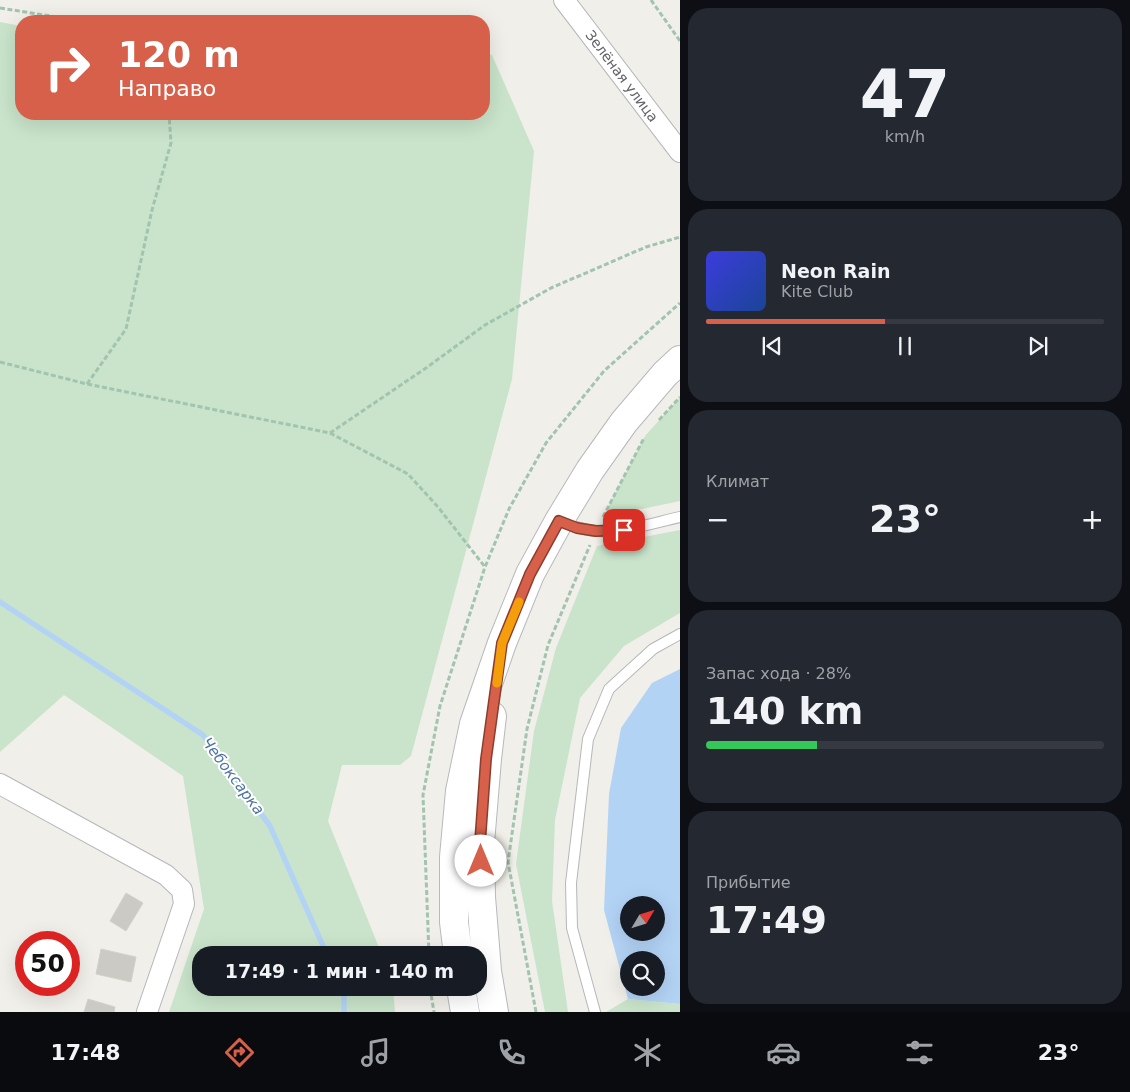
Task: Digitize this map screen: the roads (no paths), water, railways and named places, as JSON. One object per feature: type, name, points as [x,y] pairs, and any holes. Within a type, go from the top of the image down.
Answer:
[{"type":"main road","points":[[457,946],[454,922],[454,857],[460,791],[474,724],[502,643],[530,574],[590,470],[624,422],[665,374],[680,360]]},
{"type":"main road","points":[[494,1012],[487,971],[481,897],[480,843],[486,759],[502,643]]},
{"type":"main road","points":[[462,996],[465,1012]]},
{"type":"street","name":"Зелёная улица","points":[[564,0],[680,152]]},
{"type":"street","points":[[0,784],[166,875],[182,890],[184,904],[148,1012]]},
{"type":"lane","points":[[559,521],[577,528],[596,531],[624,530],[680,517]]},
{"type":"lane","points":[[595,1012],[572,928],[571,883],[588,738],[609,689],[653,649],[680,634]]},
{"type":"water","points":[[680,669],[680,1004],[628,999],[627,996],[665,996],[665,951],[620,951],[620,969],[604,910],[609,794],[621,728],[652,683]]},
{"type":"waterway","name":"Чебоксарка","points":[[0,602],[203,735],[270,826],[323,946]]},
{"type":"waterway","name":"Чебоксарка","points":[[344,996],[344,1012]]}]
